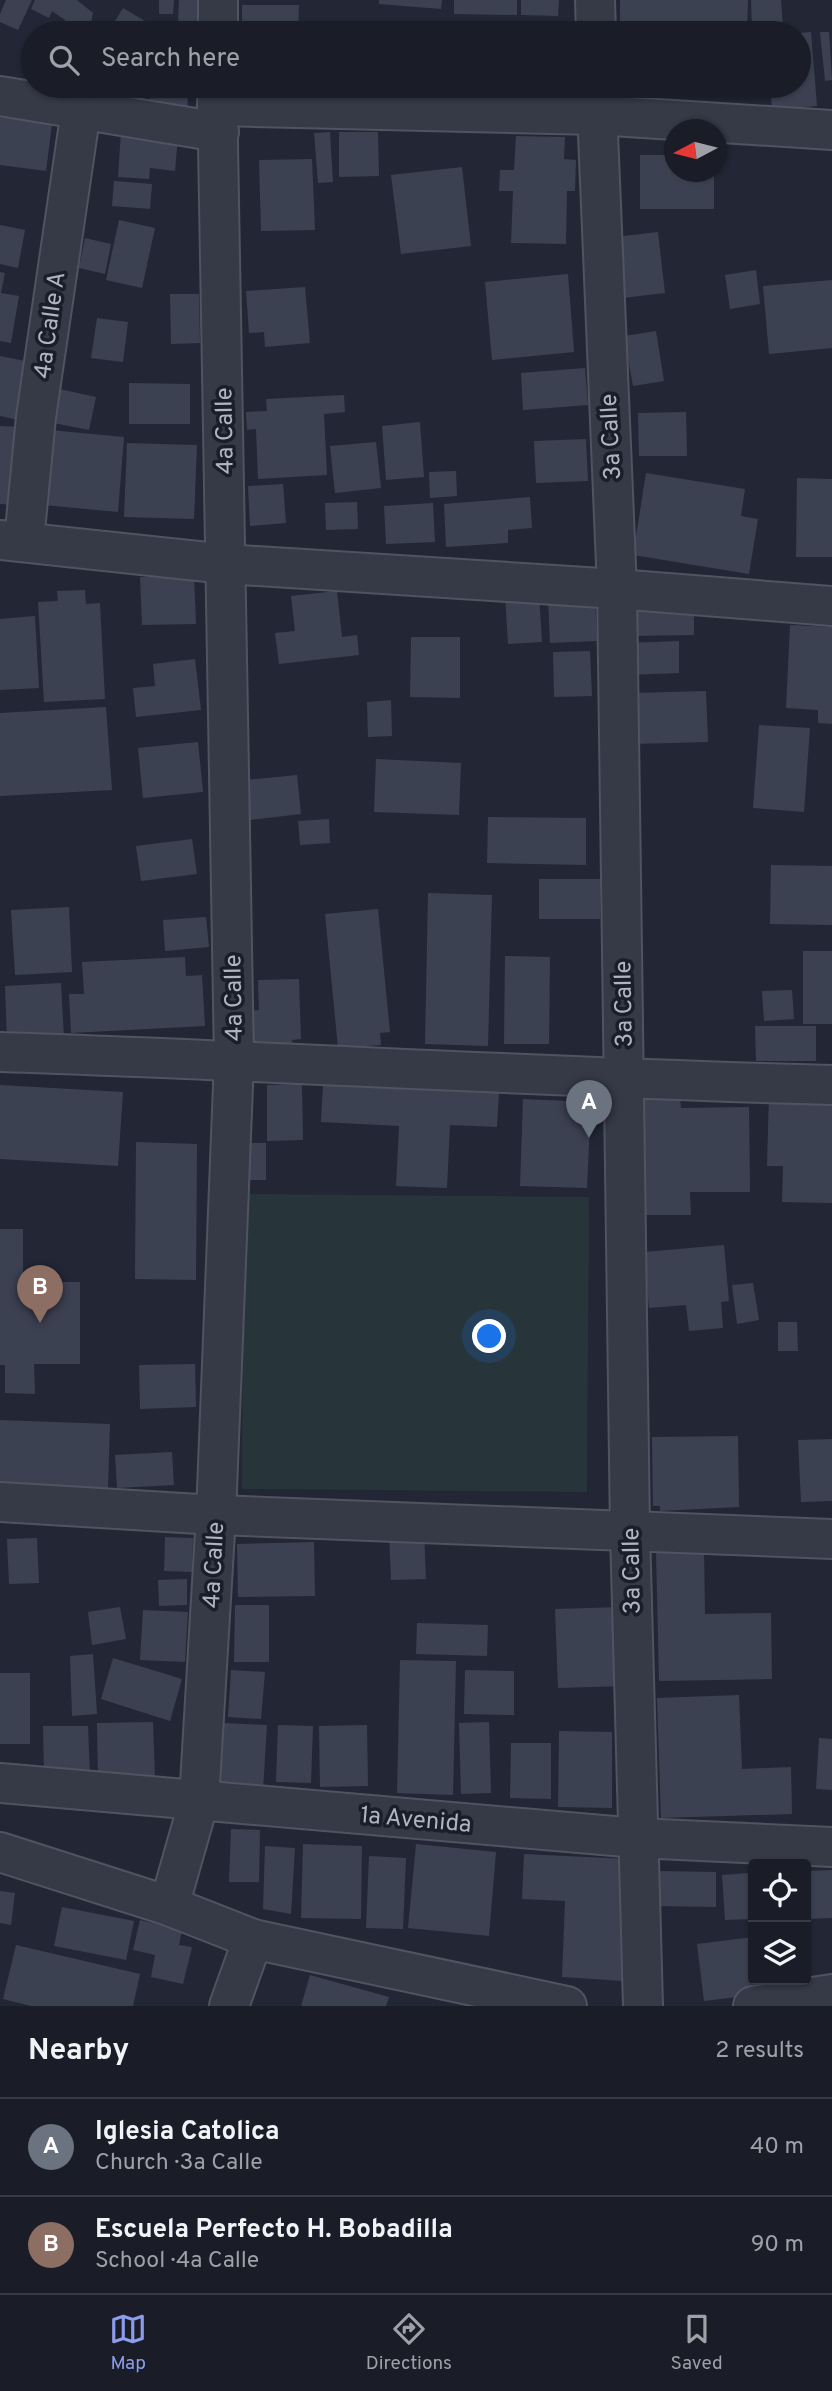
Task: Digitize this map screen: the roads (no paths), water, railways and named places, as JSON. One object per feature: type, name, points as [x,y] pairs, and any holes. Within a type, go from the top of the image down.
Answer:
[{"type":"street","points":[[218,0],[218,21]]},
{"type":"street","points":[[595,0],[596,21]]},
{"type":"street","points":[[0,96],[81,110],[596,100],[832,130]]},
{"type":"street","name":"3a Calle","points":[[596,100],[617,589],[630,1531],[643,2006]]},
{"type":"street","name":"4a Calle","points":[[169,1906],[199,1801],[216,1515],[234,1059],[218,108]]},
{"type":"street","name":"4a Calle A","points":[[12,540],[36,417],[81,110]]},
{"type":"street","points":[[12,540],[226,564],[832,606]]},
{"type":"street","points":[[0,1052],[234,1059],[624,1080],[832,1085]]},
{"type":"street","points":[[0,1502],[216,1515],[832,1539]]},
{"type":"street","name":"1a Avenida","points":[[0,1783],[637,1838],[832,1847]]},
{"type":"street","points":[[0,1852],[169,1906],[253,1939],[567,2006]]},
{"type":"street","points":[[229,2006],[253,1939]]},
{"type":"street","points":[[754,2006],[832,1994]]},
{"type":"place","name":"Iglesia Catolica","points":[[589,1138]]},
{"type":"place","name":"Escuela Perfecto H. Bobadilla","points":[[40,1323]]}]
